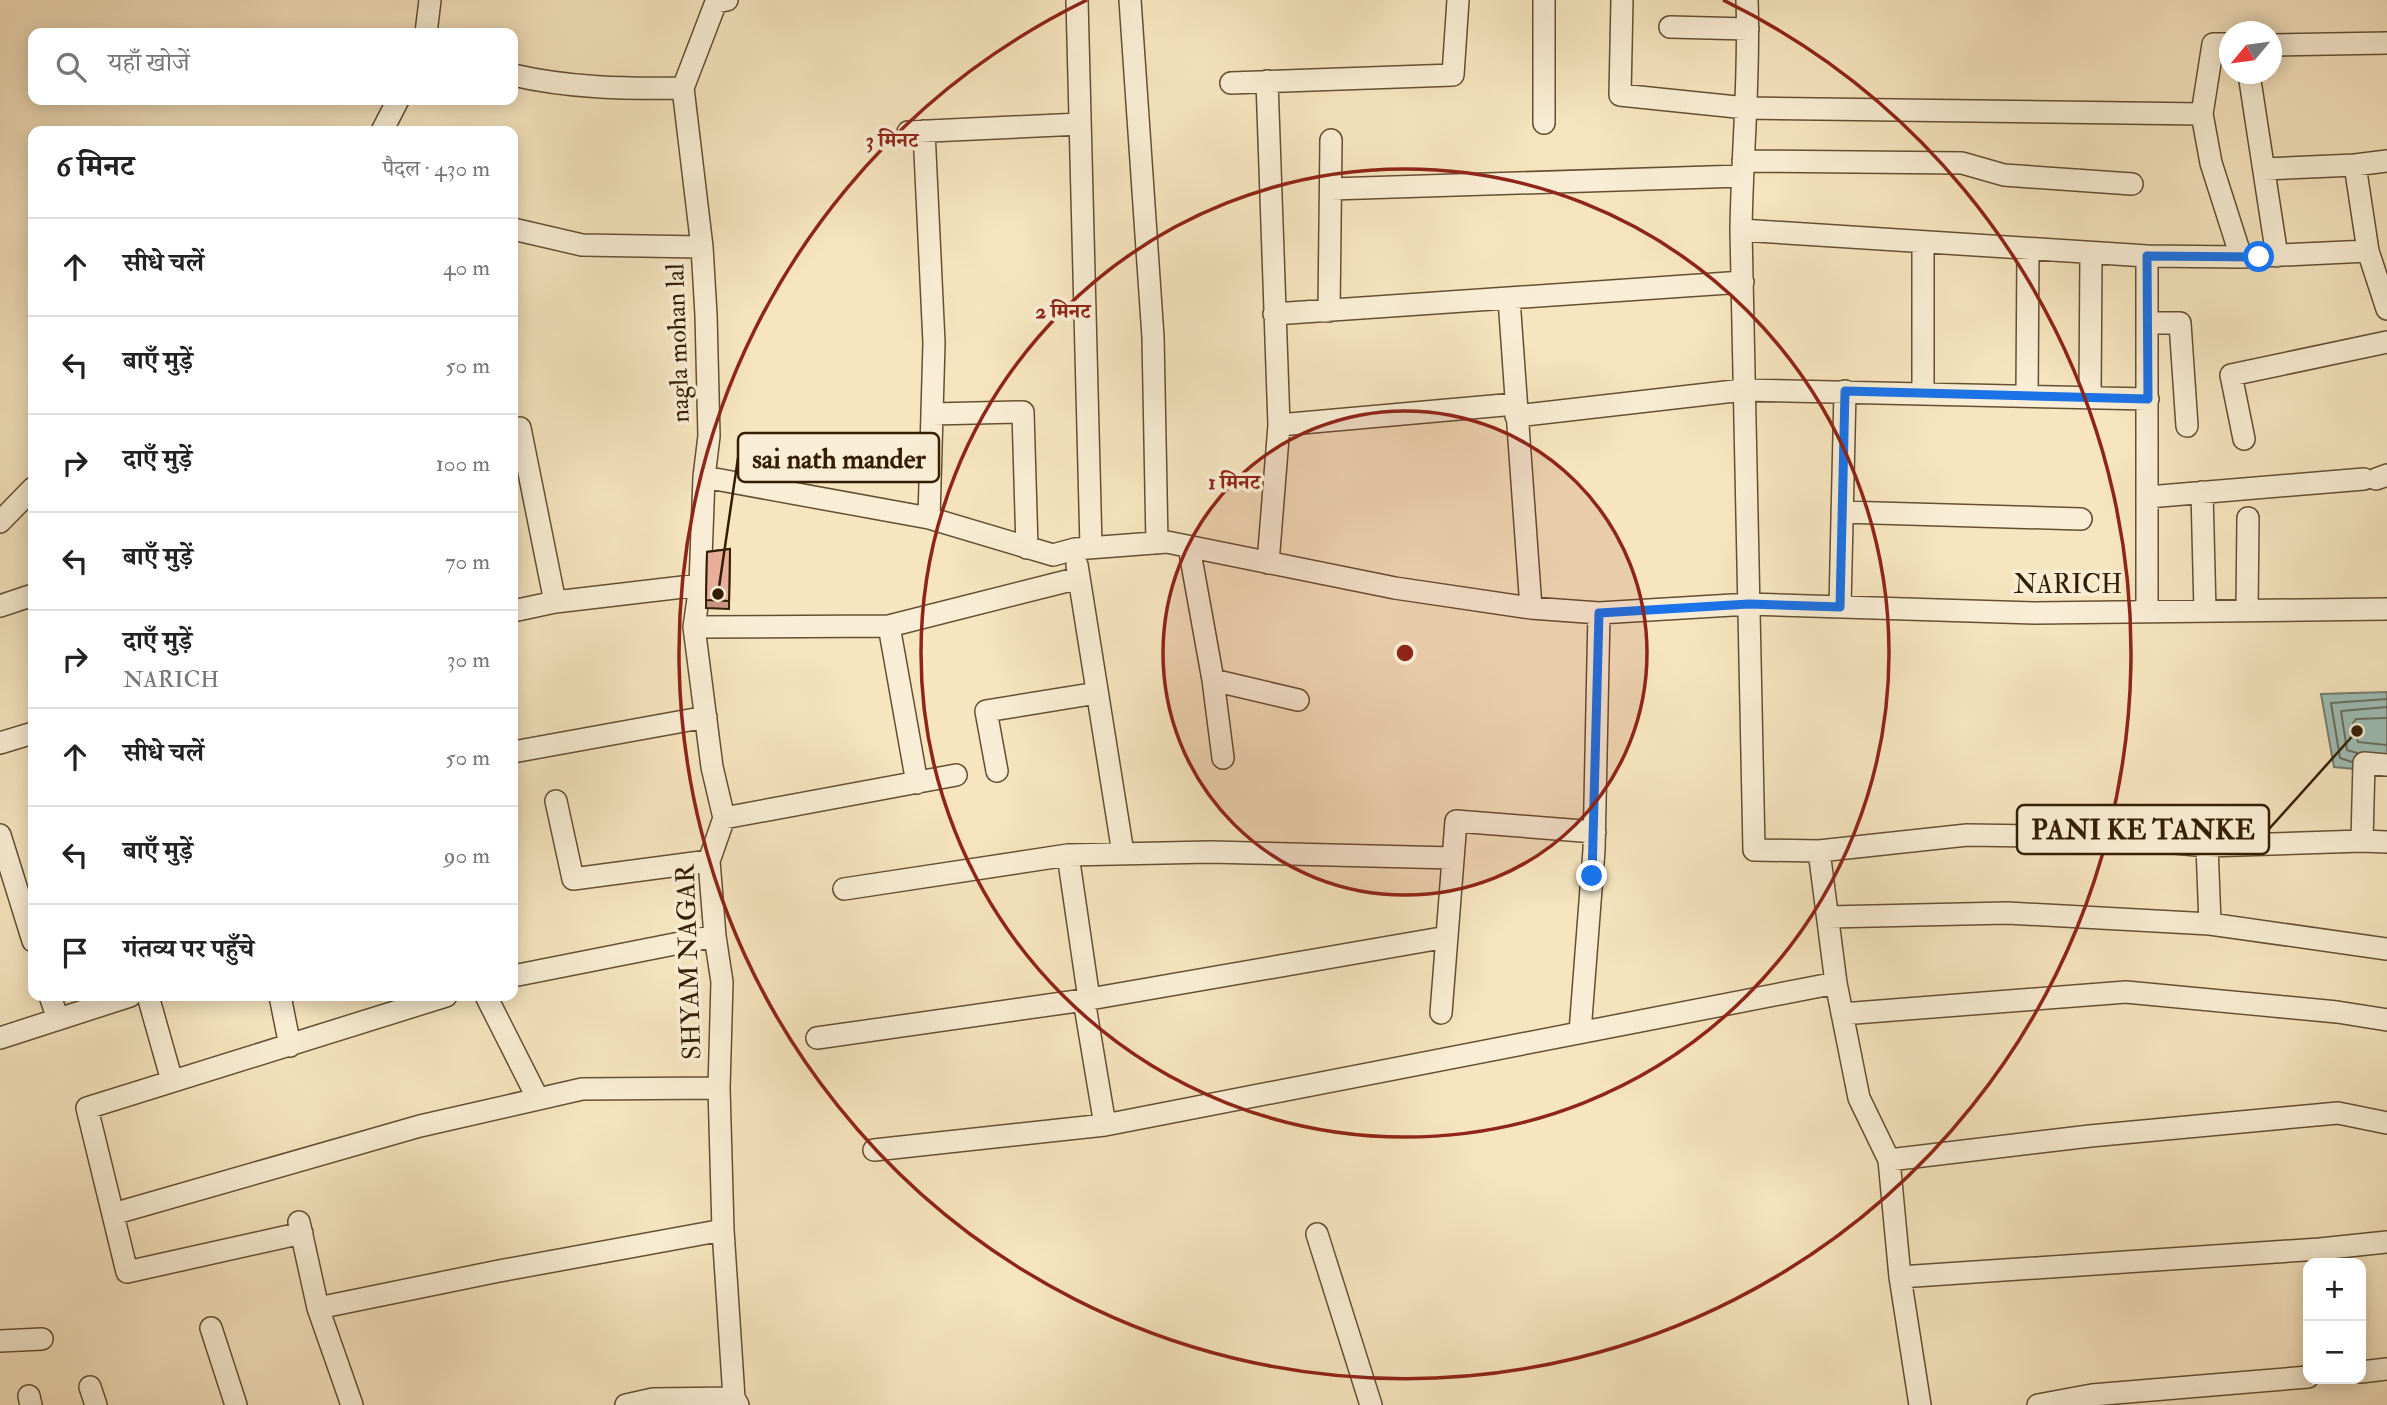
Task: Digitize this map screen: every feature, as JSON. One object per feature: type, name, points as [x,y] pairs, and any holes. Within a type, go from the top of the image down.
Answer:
[{"type":"street","points":[[427,28],[430,0]]},
{"type":"street","points":[[518,76],[544,82],[611,89],[683,88],[708,9],[716,2],[727,0]]},
{"type":"street","points":[[1077,0],[1083,548],[1079,578],[1123,853]]},
{"type":"street","points":[[1130,0],[1153,337],[1157,543]]},
{"type":"street","points":[[1231,83],[1453,75],[1458,0]]},
{"type":"street","points":[[1544,0],[1544,123]]},
{"type":"street","points":[[1622,0],[1620,95],[1746,108],[2202,114]]},
{"type":"street","points":[[1747,0],[1741,230],[1754,850],[1819,851],[1967,835],[2110,837],[2207,846],[2387,842]]},
{"type":"street","points":[[1671,27],[1748,29]]},
{"type":"street","points":[[2219,44],[2213,44],[2202,114],[2211,163],[2241,257]]},
{"type":"street","points":[[2282,45],[2387,44]]},
{"type":"street","points":[[1267,81],[1279,425],[1268,563]]},
{"type":"street","points":[[2251,84],[2277,256]]},
{"type":"street","name":"nagla mohan lal","points":[[683,88],[702,247],[706,315],[709,436],[704,477]]},
{"type":"street","points":[[385,126],[395,105]]},
{"type":"street","points":[[929,518],[934,343],[916,131],[1080,124]]},
{"type":"street","points":[[1329,311],[1331,140]]},
{"type":"street","points":[[2264,169],[2387,161]]},
{"type":"street","points":[[1331,189],[1742,169],[1962,163],[2004,175],[2132,184]]},
{"type":"street","points":[[2355,165],[2368,251],[2386,302]]},
{"type":"street","name":"nagla mohan lal","points":[[518,230],[582,245],[702,247]]},
{"type":"street","points":[[1741,230],[2147,256],[2241,257],[2368,251]]},
{"type":"street","points":[[1923,243],[1923,393]]},
{"type":"street","points":[[2027,396],[2028,249]]},
{"type":"street","points":[[2090,397],[2091,253]]},
{"type":"street","points":[[2147,256],[2147,611]]},
{"type":"street","points":[[1274,314],[1743,282]]},
{"type":"street","points":[[1509,299],[1531,608]]},
{"type":"street","points":[[2148,323],[2180,323],[2187,426]]},
{"type":"street","points":[[2244,439],[2231,375],[2387,342]]},
{"type":"street","points":[[1279,425],[1516,410],[1743,390],[2148,399]]},
{"type":"street","points":[[1840,607],[1845,391]]},
{"type":"street","points":[[932,414],[1023,412],[1027,548]]},
{"type":"street","points":[[520,428],[522,480],[555,602]]},
{"type":"street","points":[[704,477],[700,585],[694,627],[712,767],[724,818],[956,775]]},
{"type":"street","name":"NARICH","points":[[704,477],[929,518],[1053,555],[1083,548],[1167,542],[1395,589],[1531,608],[1599,613],[1749,604],[2035,613],[2387,608]]},
{"type":"street","points":[[2148,497],[2376,478]]},
{"type":"street","points":[[2202,492],[2205,611]]},
{"type":"street","points":[[0,522],[28,493]]},
{"type":"street","points":[[1842,512],[2081,519]]},
{"type":"street","points":[[2248,518],[2248,610]]},
{"type":"street","points":[[1189,547],[1213,680],[1223,758]]},
{"type":"street","points":[[694,627],[888,626],[1079,578]]},
{"type":"street","points":[[518,610],[555,602],[700,585]]},
{"type":"street","points":[[0,606],[28,597]]},
{"type":"street","points":[[1580,1032],[1595,832],[1599,613]]},
{"type":"street","points":[[888,626],[917,782]]},
{"type":"street","points":[[1213,680],[1298,700]]},
{"type":"street","points":[[998,771],[986,711],[1097,693]]},
{"type":"street","points":[[518,751],[706,717]]},
{"type":"street","points":[[0,743],[28,735]]},
{"type":"street","points":[[2362,841],[2364,763],[2387,765]]},
{"type":"street","points":[[556,801],[573,879],[709,861]]},
{"type":"street","name":"SHYAM NAGAR","points":[[724,818],[709,861],[722,982],[719,1088],[723,1230],[736,1401]]},
{"type":"street","points":[[1441,1013],[1456,821],[1595,832]]},
{"type":"street","points":[[0,835],[28,925]]},
{"type":"street","points":[[2207,846],[2210,923]]},
{"type":"street","points":[[1819,851],[1836,983],[1859,1098],[1889,1160],[1900,1277],[1920,1405]]},
{"type":"street","points":[[844,889],[1068,855],[1210,852],[1453,858]]},
{"type":"street","points":[[1068,855],[1105,1125]]},
{"type":"street","points":[[1828,917],[2007,913],[2210,923],[2387,948]]},
{"type":"street","points":[[518,975],[715,936]]},
{"type":"street","points":[[817,1038],[1086,999],[1447,937]]},
{"type":"street","points":[[874,1150],[1105,1125],[1836,983]]},
{"type":"street","points":[[1843,1014],[2126,992],[2337,1012],[2387,1020]]},
{"type":"street","points":[[52,1001],[58,1019]]},
{"type":"street","points":[[0,1038],[114,1001]]},
{"type":"street","points":[[149,1001],[172,1081]]},
{"type":"street","points":[[281,1001],[290,1046]]},
{"type":"street","points":[[352,1405],[318,1308],[300,1226],[127,1272],[87,1108],[430,1001]]},
{"type":"street","points":[[489,1001],[538,1099]]},
{"type":"street","points":[[113,1214],[420,1126],[582,1089],[719,1088]]},
{"type":"street","points":[[1889,1160],[2090,1136],[2339,1113],[2387,1123]]},
{"type":"street","points":[[318,1308],[499,1271],[723,1230]]},
{"type":"street","points":[[1317,1234],[1371,1405]]},
{"type":"street","points":[[1900,1277],[2319,1249],[2387,1242]]},
{"type":"street","points":[[211,1328],[236,1405]]},
{"type":"street","points":[[0,1341],[42,1339]]},
{"type":"street","points":[[2366,1372],[2387,1370]]},
{"type":"street","points":[[2038,1405],[2092,1395],[2303,1377]]},
{"type":"street","points":[[626,1405],[653,1399],[736,1401]]},
{"type":"water","points":[[2387,692],[2387,772],[2334,767],[2321,694]]},
{"type":"building","points":[[730,549],[729,601],[706,600],[707,552]]},
{"type":"place","name":"sai nath mander","points":[[718,594]]},
{"type":"place","name":"PANI KE TANKE","points":[[2357,731]]},
{"type":"route","points":[[1592,876],[1599,613],[1749,604],[1840,607],[1845,391],[2148,399],[2147,256],[2259,257]]}]
